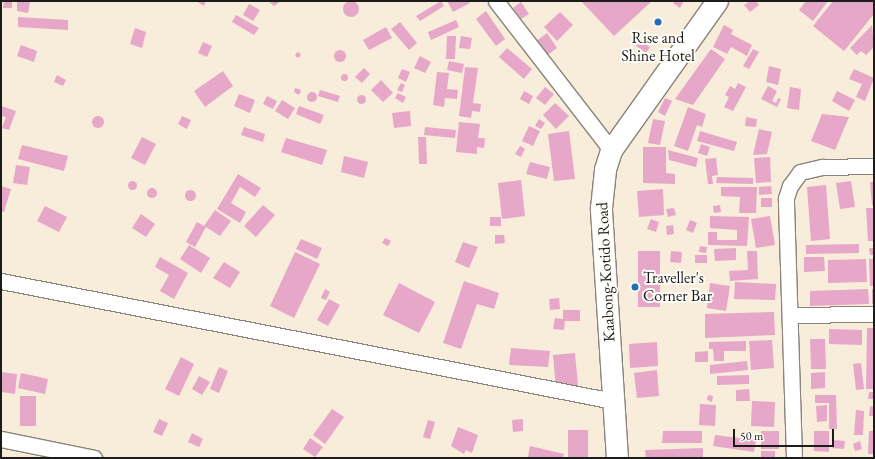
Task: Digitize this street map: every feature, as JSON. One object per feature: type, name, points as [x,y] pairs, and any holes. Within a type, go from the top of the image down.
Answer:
[{"type":"main road","name":"Kaabong-Kotido Road","points":[[617,458],[601,208],[606,169],[611,150],[717,1]]},
{"type":"street","points":[[496,1],[611,150]]},
{"type":"street","points":[[794,458],[786,198],[790,186],[800,172],[822,167],[874,166]]},
{"type":"street","points":[[1,281],[614,401]]},
{"type":"street","points":[[790,315],[874,314]]},
{"type":"street","points":[[1,439],[94,458]]},
{"type":"building","points":[[4,1],[12,1],[12,8],[3,8]]},
{"type":"building","points":[[17,1],[30,2],[28,13],[17,11]]},
{"type":"building","points":[[196,1],[206,1],[204,6]]},
{"type":"building","points":[[268,1],[281,1],[274,6]]},
{"type":"building","points":[[351,1],[357,3],[359,9],[357,15],[351,17],[345,15],[343,9],[345,3]]},
{"type":"building","points":[[441,1],[444,6],[420,21],[416,16]]},
{"type":"building","points":[[447,1],[469,1],[470,3],[453,12]]},
{"type":"building","points":[[581,1],[652,1],[614,36]]},
{"type":"building","points":[[674,1],[684,1],[680,8],[673,3]]},
{"type":"building","points":[[750,1],[756,1],[759,5],[750,12],[744,5]]},
{"type":"building","points":[[806,1],[828,1],[813,21],[799,10]]},
{"type":"building","points":[[833,1],[874,1],[874,14],[844,51],[813,26]]},
{"type":"building","points":[[521,2],[529,14],[521,19],[513,8]]},
{"type":"building","points":[[249,4],[260,10],[253,21],[243,15]]},
{"type":"building","points":[[486,11],[505,39],[496,46],[476,19]]},
{"type":"building","points":[[560,12],[573,25],[557,41],[544,27]]},
{"type":"building","points":[[236,15],[259,28],[254,35],[232,22]]},
{"type":"building","points":[[18,17],[68,20],[68,30],[18,27]]},
{"type":"building","points":[[456,20],[459,27],[431,40],[428,32]]},
{"type":"building","points":[[400,22],[417,43],[409,50],[391,29]]},
{"type":"building","points":[[724,25],[733,30],[731,34],[752,45],[747,56],[731,47],[727,54],[713,47]]},
{"type":"building","points":[[872,25],[874,47],[866,55],[861,51],[857,55],[850,48]]},
{"type":"building","points":[[386,27],[392,38],[369,50],[363,40]]},
{"type":"building","points":[[135,28],[146,32],[142,48],[130,44]]},
{"type":"building","points":[[547,33],[557,48],[546,56],[535,42]]},
{"type":"building","points":[[447,36],[456,36],[455,59],[446,59]]},
{"type":"building","points":[[461,36],[472,38],[470,49],[459,48]]},
{"type":"building","points":[[635,37],[650,47],[646,53],[631,42]]},
{"type":"building","points":[[203,42],[212,46],[207,57],[198,53]]},
{"type":"building","points":[[21,45],[37,51],[34,62],[17,56]]},
{"type":"building","points":[[507,48],[532,69],[524,79],[499,57]]},
{"type":"building","points":[[711,49],[725,59],[693,105],[675,99]]},
{"type":"building","points":[[753,49],[759,52],[749,69],[743,66]]},
{"type":"building","points":[[340,50],[344,52],[346,56],[344,60],[340,62],[336,60],[334,56],[336,52]]},
{"type":"building","points":[[297,52],[301,54],[299,58],[295,56]]},
{"type":"building","points":[[420,56],[431,62],[425,73],[414,68]]},
{"type":"building","points":[[449,61],[464,64],[462,73],[447,70]]},
{"type":"building","points":[[769,66],[781,69],[778,85],[766,82]]},
{"type":"building","points":[[465,67],[478,68],[473,103],[481,104],[480,112],[472,111],[471,118],[459,116]]},
{"type":"building","points":[[364,68],[370,74],[362,83],[355,77]]},
{"type":"building","points":[[402,69],[410,72],[406,82],[398,78]]},
{"type":"building","points":[[854,69],[874,78],[865,101],[856,97],[862,84],[849,79]]},
{"type":"building","points":[[223,71],[233,86],[205,107],[194,91]]},
{"type":"building","points":[[437,72],[449,73],[447,89],[458,90],[457,99],[445,98],[444,107],[433,105]]},
{"type":"building","points":[[344,73],[347,74],[347,80],[344,81],[341,80],[340,77],[341,74]]},
{"type":"building","points":[[57,75],[66,80],[63,86],[54,82]]},
{"type":"building","points":[[381,80],[393,93],[383,102],[371,90]]},
{"type":"building","points":[[401,83],[405,85],[402,92],[397,90]]},
{"type":"building","points":[[738,83],[746,87],[733,111],[724,107],[729,97],[725,95],[730,86],[735,89]]},
{"type":"building","points":[[768,86],[777,91],[772,101],[776,103],[778,98],[781,99],[777,107],[761,99]]},
{"type":"building","points":[[545,87],[554,94],[545,105],[536,98]]},
{"type":"building","points":[[790,87],[801,89],[799,110],[787,108]]},
{"type":"building","points":[[295,88],[301,90],[299,95],[294,92]]},
{"type":"building","points":[[320,90],[340,96],[338,102],[318,96]]},
{"type":"building","points":[[524,91],[533,96],[529,104],[520,99]]},
{"type":"building","points":[[837,91],[855,100],[849,111],[832,101]]},
{"type":"building","points":[[310,92],[314,92],[316,93],[316,101],[310,102],[307,99],[307,95]]},
{"type":"building","points":[[398,93],[406,97],[403,103],[395,98]]},
{"type":"building","points":[[239,94],[255,100],[250,113],[234,106]]},
{"type":"building","points":[[361,94],[366,99],[361,104],[356,99]]},
{"type":"building","points":[[267,96],[277,101],[273,109],[263,104]]},
{"type":"building","points":[[665,98],[672,101],[665,116],[658,112]]},
{"type":"building","points":[[282,100],[295,108],[288,119],[275,111]]},
{"type":"building","points":[[555,103],[569,116],[556,129],[543,115]]},
{"type":"building","points":[[1,106],[16,111],[9,130],[2,128],[6,117],[1,116]]},
{"type":"building","points":[[299,106],[324,115],[320,124],[296,114]]},
{"type":"building","points":[[688,107],[706,114],[702,127],[697,125],[688,151],[674,146]]},
{"type":"building","points":[[410,111],[411,126],[394,128],[392,113]]},
{"type":"building","points":[[822,114],[849,117],[835,150],[811,141]]},
{"type":"building","points":[[100,116],[103,117],[103,127],[96,128],[93,127],[92,120],[93,117]]},
{"type":"building","points":[[182,116],[191,120],[187,129],[178,124]]},
{"type":"building","points":[[746,117],[757,119],[756,127],[745,126]]},
{"type":"building","points":[[539,119],[545,123],[541,129],[535,126]]},
{"type":"building","points":[[653,119],[665,121],[660,145],[648,143]]},
{"type":"building","points":[[459,122],[480,124],[478,138],[485,138],[484,148],[477,147],[477,154],[456,152]]},
{"type":"building","points":[[529,126],[540,131],[533,146],[522,141]]},
{"type":"building","points":[[244,127],[265,134],[263,142],[241,135]]},
{"type":"building","points":[[425,127],[456,130],[455,138],[424,135]]},
{"type":"building","points":[[759,129],[772,132],[767,154],[753,155]]},
{"type":"building","points":[[569,131],[575,179],[554,181],[548,134]]},
{"type":"building","points":[[700,131],[737,142],[734,151],[697,141]]},
{"type":"building","points":[[142,137],[156,144],[145,165],[131,158]]},
{"type":"building","points":[[418,137],[426,137],[427,164],[419,164]]},
{"type":"building","points":[[286,138],[327,150],[322,165],[281,152]]},
{"type":"building","points":[[701,144],[710,147],[707,156],[698,153]]},
{"type":"building","points":[[22,145],[68,156],[64,171],[18,159]]},
{"type":"building","points":[[520,146],[525,149],[521,157],[515,154]]},
{"type":"building","points":[[643,147],[666,147],[666,173],[675,174],[675,184],[643,183]]},
{"type":"building","points":[[668,150],[698,158],[696,167],[669,160]]},
{"type":"building","points":[[344,156],[368,162],[364,178],[341,172]]},
{"type":"building","points":[[770,157],[771,182],[756,183],[754,158]]},
{"type":"building","points":[[716,158],[718,175],[712,176],[713,184],[708,184],[705,159]]},
{"type":"building","points":[[530,162],[550,167],[547,179],[526,174]]},
{"type":"building","points":[[16,165],[30,167],[27,185],[13,183]]},
{"type":"building","points":[[238,174],[261,188],[255,197],[240,187],[231,203],[246,212],[240,223],[217,209]]},
{"type":"building","points":[[717,177],[753,178],[753,184],[716,183]]},
{"type":"building","points":[[521,180],[525,216],[502,219],[498,183]]},
{"type":"building","points":[[130,181],[134,181],[136,185],[134,189],[130,189],[128,187],[128,183]]},
{"type":"building","points":[[851,181],[855,207],[840,209],[836,183]]},
{"type":"building","points":[[870,182],[874,182],[874,205],[872,205]]},
{"type":"building","points":[[826,185],[830,239],[811,241],[807,187]]},
{"type":"building","points":[[1,186],[11,189],[4,212],[1,211]]},
{"type":"building","points":[[771,186],[772,194],[759,195],[759,187]]},
{"type":"building","points":[[721,187],[757,187],[756,213],[739,213],[740,197],[721,196]]},
{"type":"building","points":[[150,188],[154,188],[157,193],[154,198],[150,198],[147,195],[147,191]]},
{"type":"building","points":[[190,189],[194,191],[196,195],[194,199],[190,201],[186,199],[184,195],[186,191]]},
{"type":"building","points":[[663,189],[664,215],[639,217],[637,191]]},
{"type":"building","points":[[761,198],[772,198],[772,207],[761,207]]},
{"type":"building","points":[[263,205],[275,215],[256,237],[244,226]]},
{"type":"building","points":[[720,205],[721,212],[714,213],[713,206]]},
{"type":"building","points":[[45,206],[67,217],[59,232],[37,221]]},
{"type":"building","points":[[674,208],[676,215],[668,217],[666,209]]},
{"type":"building","points":[[866,208],[874,208],[874,241],[868,241]]},
{"type":"building","points":[[215,210],[231,221],[220,236],[206,227],[195,247],[186,242],[197,222],[204,226]]},
{"type":"building","points":[[141,214],[155,224],[146,237],[132,228]]},
{"type":"building","points":[[710,216],[749,217],[747,246],[708,245],[708,232],[717,232],[717,240],[737,240],[737,230],[710,228]]},
{"type":"building","points":[[770,216],[775,245],[756,248],[751,219]]},
{"type":"building","points":[[490,217],[501,217],[501,226],[490,226]]},
{"type":"building","points":[[651,219],[659,222],[656,232],[647,229]]},
{"type":"building","points":[[690,220],[697,223],[693,233],[686,230]]},
{"type":"building","points":[[673,225],[674,234],[667,235],[666,226]]},
{"type":"building","points":[[495,235],[504,235],[505,243],[495,244]]},
{"type":"building","points":[[385,238],[391,241],[388,246],[382,243]]},
{"type":"building","points":[[301,239],[322,248],[317,259],[296,249]]},
{"type":"building","points":[[463,242],[478,247],[469,268],[455,262]]},
{"type":"building","points":[[859,244],[859,253],[806,254],[806,245]]},
{"type":"building","points":[[189,245],[210,258],[201,273],[180,259]]},
{"type":"building","points":[[700,246],[707,247],[706,253],[699,252]]},
{"type":"building","points":[[736,248],[736,260],[715,261],[714,249]]},
{"type":"building","points":[[869,248],[874,248],[874,255],[870,255]]},
{"type":"building","points":[[638,251],[660,251],[660,307],[638,307]]},
{"type":"building","points":[[671,251],[682,252],[681,263],[670,262]]},
{"type":"building","points":[[747,251],[757,251],[758,279],[730,281],[729,271],[748,270]]},
{"type":"building","points":[[295,252],[320,264],[294,318],[270,306]]},
{"type":"building","points":[[695,255],[707,255],[707,263],[695,263]]},
{"type":"building","points":[[160,257],[188,273],[174,299],[160,291],[169,275],[155,267]]},
{"type":"building","points":[[804,257],[824,257],[825,271],[804,272]]},
{"type":"building","points":[[866,259],[867,282],[828,283],[828,260]]},
{"type":"building","points":[[869,259],[874,259],[874,286],[870,286]]},
{"type":"building","points":[[224,262],[240,272],[230,288],[213,278]]},
{"type":"building","points":[[464,281],[499,293],[494,309],[477,304],[461,349],[443,343]]},
{"type":"building","points":[[735,282],[776,284],[775,300],[734,299]]},
{"type":"building","points":[[399,283],[435,302],[419,333],[383,315]]},
{"type":"building","points":[[710,283],[730,286],[726,311],[707,308]]},
{"type":"building","points":[[325,289],[330,292],[326,300],[321,298]]},
{"type":"building","points":[[868,289],[869,304],[810,306],[810,291]]},
{"type":"building","points":[[872,289],[874,289],[874,304],[872,304]]},
{"type":"building","points":[[559,298],[560,309],[550,310],[549,299]]},
{"type":"building","points":[[329,299],[340,305],[328,326],[317,320]]},
{"type":"building","points":[[563,310],[580,310],[580,321],[565,321],[564,330],[553,329],[555,318],[563,319]]},
{"type":"building","points":[[774,312],[775,335],[705,338],[705,314]]},
{"type":"building","points":[[867,328],[874,328],[874,389],[866,389]]},
{"type":"building","points":[[829,329],[862,330],[862,345],[829,344]]},
{"type":"building","points":[[810,339],[825,339],[826,369],[811,369]]},
{"type":"building","points":[[772,340],[774,368],[751,370],[749,341]]},
{"type":"building","points":[[746,341],[746,351],[724,351],[724,361],[714,361],[713,349],[709,349],[709,342]]},
{"type":"building","points":[[657,342],[658,366],[630,368],[629,344]]},
{"type":"building","points":[[511,348],[550,351],[548,367],[509,365]]},
{"type":"building","points":[[708,351],[708,362],[695,362],[695,352]]},
{"type":"building","points":[[575,353],[578,386],[556,388],[553,355]]},
{"type":"building","points":[[181,357],[194,364],[179,396],[165,389]]},
{"type":"building","points":[[747,361],[748,370],[710,374],[710,365]]},
{"type":"building","points":[[861,363],[864,389],[856,390],[853,364]]},
{"type":"building","points":[[219,367],[228,371],[219,393],[210,389]]},
{"type":"building","points":[[657,370],[659,396],[637,398],[634,373]]},
{"type":"building","points":[[1,372],[17,374],[15,394],[1,392]]},
{"type":"building","points":[[825,372],[825,388],[811,389],[811,373]]},
{"type":"building","points":[[21,373],[48,379],[45,394],[18,388]]},
{"type":"building","points":[[749,375],[749,384],[717,385],[717,376]]},
{"type":"building","points":[[199,376],[210,382],[202,395],[192,389]]},
{"type":"building","points":[[749,389],[750,401],[736,401],[736,390]]},
{"type":"building","points":[[869,392],[874,392],[874,399],[868,399]]},
{"type":"building","points":[[708,395],[713,396],[712,402],[707,400]]},
{"type":"building","points":[[815,395],[836,395],[837,429],[829,429],[829,403],[815,403]]},
{"type":"building","points":[[20,396],[36,396],[36,426],[20,426]]},
{"type":"building","points":[[752,401],[775,402],[774,427],[751,426]]},
{"type":"building","points":[[700,404],[716,405],[715,426],[699,425]]},
{"type":"building","points":[[827,405],[827,421],[817,422],[816,406]]},
{"type":"building","points":[[870,406],[874,407],[874,416],[869,416]]},
{"type":"building","points":[[332,409],[344,417],[325,444],[313,435]]},
{"type":"building","points":[[856,410],[864,411],[863,435],[854,435]]},
{"type":"building","points":[[159,419],[168,423],[162,436],[153,432]]},
{"type":"building","points":[[523,419],[523,431],[513,432],[512,420]]},
{"type":"building","points":[[428,420],[435,422],[430,439],[423,437]]},
{"type":"building","points":[[458,427],[478,435],[472,453],[466,450],[464,454],[451,446]]},
{"type":"building","points":[[568,430],[588,430],[588,458],[568,458]]},
{"type":"building","points":[[663,431],[702,431],[702,443],[662,443]]},
{"type":"building","points":[[761,431],[779,431],[779,449],[761,449]]},
{"type":"building","points":[[814,431],[829,431],[829,452],[814,451]]},
{"type":"building","points":[[869,431],[874,431],[874,454],[868,454]]},
{"type":"building","points":[[192,433],[203,439],[199,447],[188,442]]},
{"type":"building","points":[[715,435],[756,440],[754,452],[713,446]]},
{"type":"building","points":[[310,438],[323,447],[315,457],[303,449]]},
{"type":"building","points":[[833,440],[845,441],[844,449],[832,448]]},
{"type":"building","points":[[860,441],[862,449],[855,451],[853,444]]},
{"type":"building","points":[[530,446],[564,454],[563,458],[528,457]]},
{"type":"building","points":[[703,448],[703,458],[646,458],[645,450]]},
{"type":"building","points":[[761,451],[775,451],[775,458],[761,458]]},
{"type":"place","name":"Rise and Shine Hotel","points":[[658,22]]},
{"type":"place","name":"Traveller's Corner Bar","points":[[635,287]]}]
